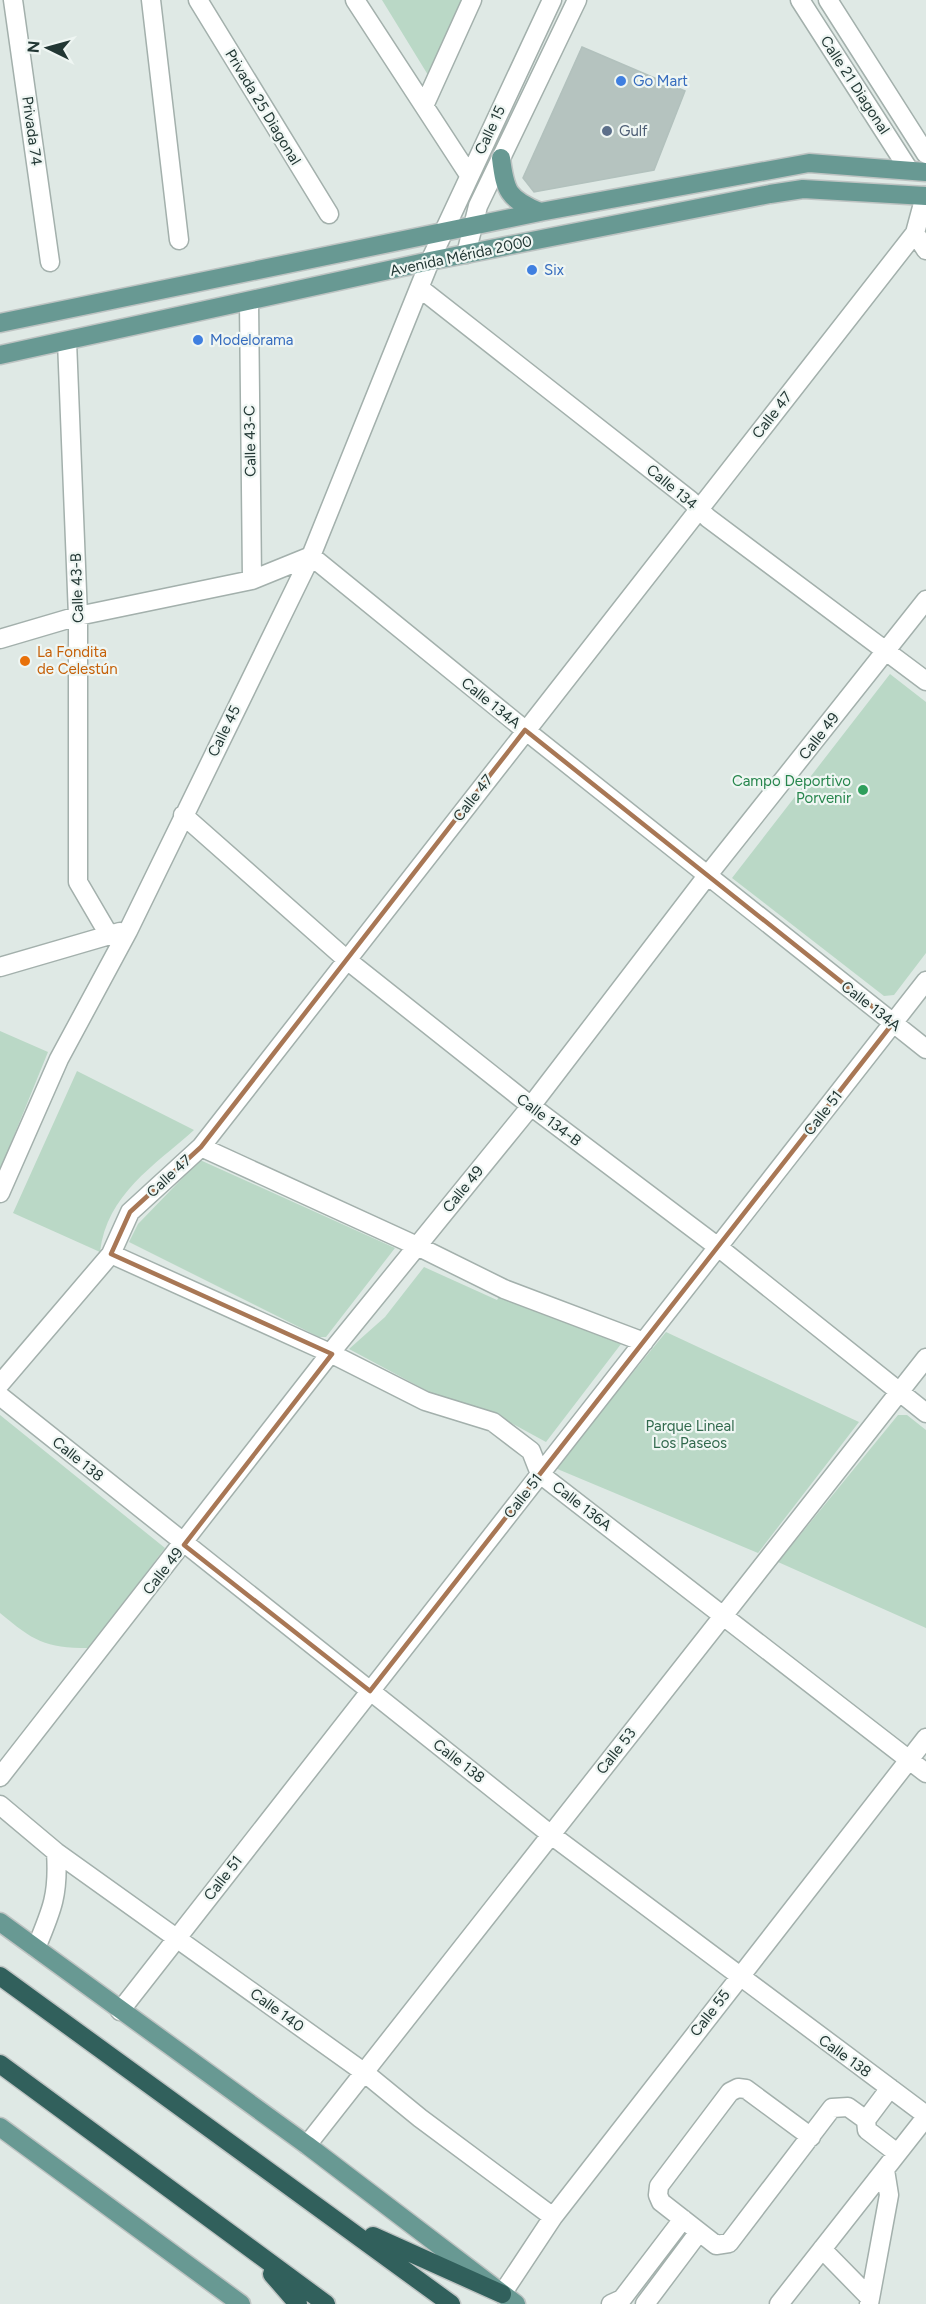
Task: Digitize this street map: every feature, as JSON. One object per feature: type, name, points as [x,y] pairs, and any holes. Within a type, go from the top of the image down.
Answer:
[{"type":"highway","points":[[0,1961],[33,2001]]},
{"type":"highway","points":[[0,1976],[452,2304]]},
{"type":"highway","points":[[0,2064],[326,2304]]},
{"type":"highway","points":[[335,2218],[509,2299]]},
{"type":"highway","points":[[249,2248],[298,2304]]},
{"type":"main road","points":[[501,158],[506,189],[513,199],[540,212]]},
{"type":"main road","name":"Avenida Mérida 2000","points":[[0,323],[540,212],[809,163],[917,171]]},
{"type":"main road","name":"Avenida Mérida 2000","points":[[0,355],[430,261],[803,189],[925,196]]},
{"type":"main road","points":[[0,1922],[307,2145],[509,2299]]},
{"type":"main road","points":[[0,2127],[241,2304]]},
{"type":"street","name":"Privada 74","points":[[13,0],[50,262]]},
{"type":"street","points":[[150,0],[179,240]]},
{"type":"street","name":"Privada 25 Diagonal","points":[[198,0],[329,214]]},
{"type":"street","points":[[355,0],[469,175]]},
{"type":"street","points":[[424,106],[472,0]]},
{"type":"street","name":"Calle 15","points":[[430,261],[552,0]]},
{"type":"street","name":"Calle 15","points":[[466,254],[478,206],[576,0]]},
{"type":"street","name":"Calle 21 Diagonal","points":[[800,0],[917,171]]},
{"type":"street","name":"Calle 21 Diagonal","points":[[828,0],[926,154]]},
{"type":"street","name":"Calle 47","points":[[0,1384],[111,1254],[130,1212],[201,1148],[915,233],[925,196]]},
{"type":"street","points":[[915,233],[926,250]]},
{"type":"street","name":"Calle 45","points":[[0,1193],[59,1059],[128,931],[311,556],[421,289],[430,261]]},
{"type":"street","name":"Calle 134","points":[[421,289],[699,509],[926,681]]},
{"type":"street","name":"Calle 43-C","points":[[249,302],[252,580]]},
{"type":"street","name":"Calle 43-B","points":[[67,341],[78,616],[78,882],[109,935]]},
{"type":"street","points":[[0,639],[78,616],[252,580],[311,556]]},
{"type":"street","name":"Calle 134A","points":[[311,556],[707,876],[926,1049]]},
{"type":"street","name":"Calle 49","points":[[0,1777],[417,1246],[531,1106],[707,876],[926,600]]},
{"type":"street","name":"Calle 134-B","points":[[183,815],[347,960],[531,1106],[718,1247],[926,1413]]},
{"type":"street","points":[[0,967],[128,931]]},
{"type":"street","name":"Calle 51","points":[[120,2011],[926,981]]},
{"type":"street","points":[[201,1148],[417,1246],[504,1289],[644,1342]]},
{"type":"street","name":"Calle 136A","points":[[111,1254],[332,1354],[425,1401],[493,1422],[531,1451],[540,1474],[926,1773]]},
{"type":"street","name":"Calle 53","points":[[307,2145],[926,1358]]},
{"type":"street","name":"Calle 138","points":[[0,1396],[184,1545],[550,1834],[926,2116]]},
{"type":"street","name":"Calle 55","points":[[509,2299],[553,2217],[926,1738]]},
{"type":"street","name":"Calle 140","points":[[0,1805],[56,1852],[364,2073],[420,2118],[553,2217]]},
{"type":"street","points":[[36,1948],[53,1908],[58,1883],[56,1852]]},
{"type":"street","points":[[811,2137],[746,2089],[738,2088],[730,2092],[659,2186],[658,2195],[661,2202],[716,2245],[729,2243],[811,2137],[832,2108],[848,2107],[866,2120]]},
{"type":"street","points":[[890,2088],[866,2120],[867,2130],[897,2153]]},
{"type":"street","points":[[779,2304],[926,2116]]},
{"type":"street","points":[[869,2301],[889,2195],[885,2169]]},
{"type":"street","points":[[611,2304],[622,2299],[683,2219]]},
{"type":"street","points":[[645,2304],[699,2232]]},
{"type":"street","points":[[822,2249],[869,2301]]},
{"type":"highlighted area","points":[[525,730],[893,1023],[370,1691],[184,1545],[332,1354],[111,1254],[130,1212],[201,1147]]},
{"type":"green space","points":[[382,0],[463,0],[428,75]]},
{"type":"green space","name":"Campo Deportivo Porvenir","points":[[890,674],[926,702],[926,953],[894,995],[884,996],[732,878]]},
{"type":"green space","points":[[0,1031],[48,1052],[0,1170]]},
{"type":"green space","points":[[77,1071],[194,1130],[149,1169],[122,1197],[104,1232],[100,1252],[13,1213]]},
{"type":"green space","points":[[200,1160],[395,1248],[326,1337],[319,1337],[129,1242],[138,1224]]},
{"type":"green space","points":[[424,1267],[497,1300],[499,1297],[621,1344],[546,1442],[495,1414],[433,1394],[349,1349],[385,1317]]},
{"type":"green space","name":"Parque Lineal Los Paseos","points":[[666,1332],[859,1422],[758,1553],[555,1468]]},
{"type":"green space","points":[[0,1415],[165,1548],[89,1648],[74,1648],[40,1641],[0,1613]]},
{"type":"green space","points":[[898,1415],[907,1415],[926,1430],[926,1628],[778,1562]]},
{"type":"building","name":"Gulf","points":[[582,47],[685,91],[654,170],[534,192],[523,178]]},
{"type":"place","name":"Go Mart","points":[[621,81]]},
{"type":"place","name":"Gulf","points":[[607,131]]},
{"type":"place","name":"Six","points":[[532,270]]},
{"type":"place","name":"Modelorama","points":[[198,340]]},
{"type":"place","name":"La Fondita de Celestún","points":[[25,661]]},
{"type":"place","name":"Campo Deportivo Porvenir","points":[[863,790]]}]
